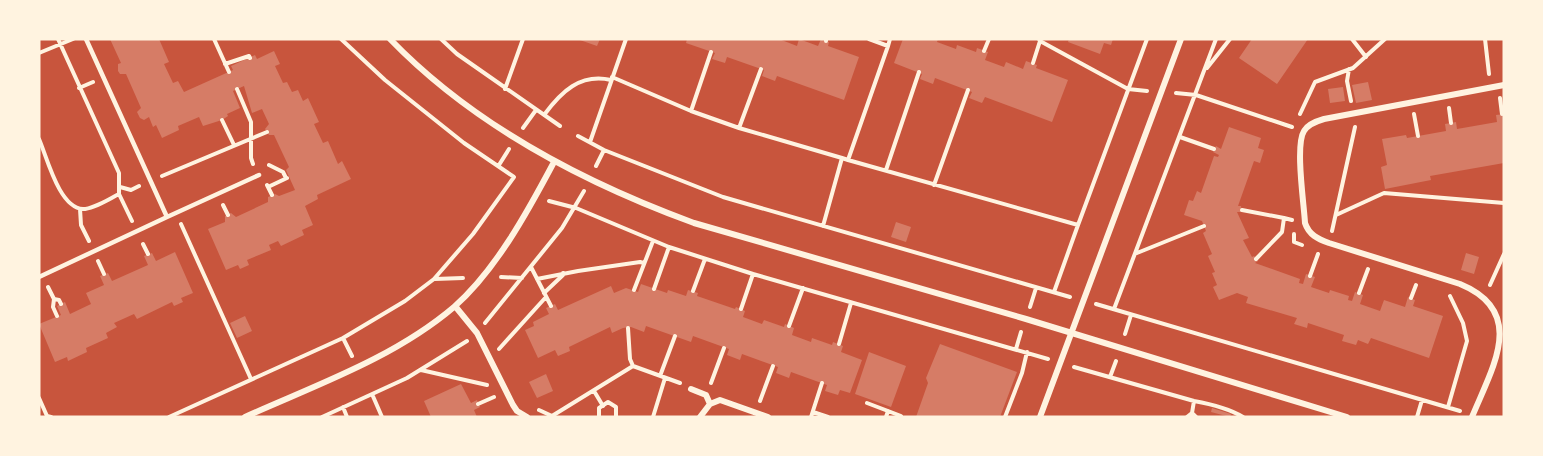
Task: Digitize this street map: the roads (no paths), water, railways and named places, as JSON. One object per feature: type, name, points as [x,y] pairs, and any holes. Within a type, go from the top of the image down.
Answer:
[{"type":"street","points":[[390,39],[427,75],[505,132],[554,162],[641,203],[694,223],[1071,333],[1347,417]]},
{"type":"street","points":[[1040,417],[1181,39]]},
{"type":"street","points":[[1472,417],[1497,354],[1501,327],[1497,312],[1484,296],[1461,284],[1322,241],[1308,230],[1305,223],[1300,149],[1304,131],[1314,122],[1504,85]]},
{"type":"street","points":[[245,417],[382,355],[423,331],[455,306],[496,258],[528,209],[554,162]]},
{"type":"street","points":[[455,306],[477,333],[513,405],[517,411],[527,417]]},
{"type":"street","points":[[691,389],[706,395],[710,404]]},
{"type":"street","points":[[700,417],[710,404],[720,400],[768,417]]},
{"type":"lane","points":[[86,39],[167,217]]},
{"type":"lane","points":[[39,277],[259,175]]}]
